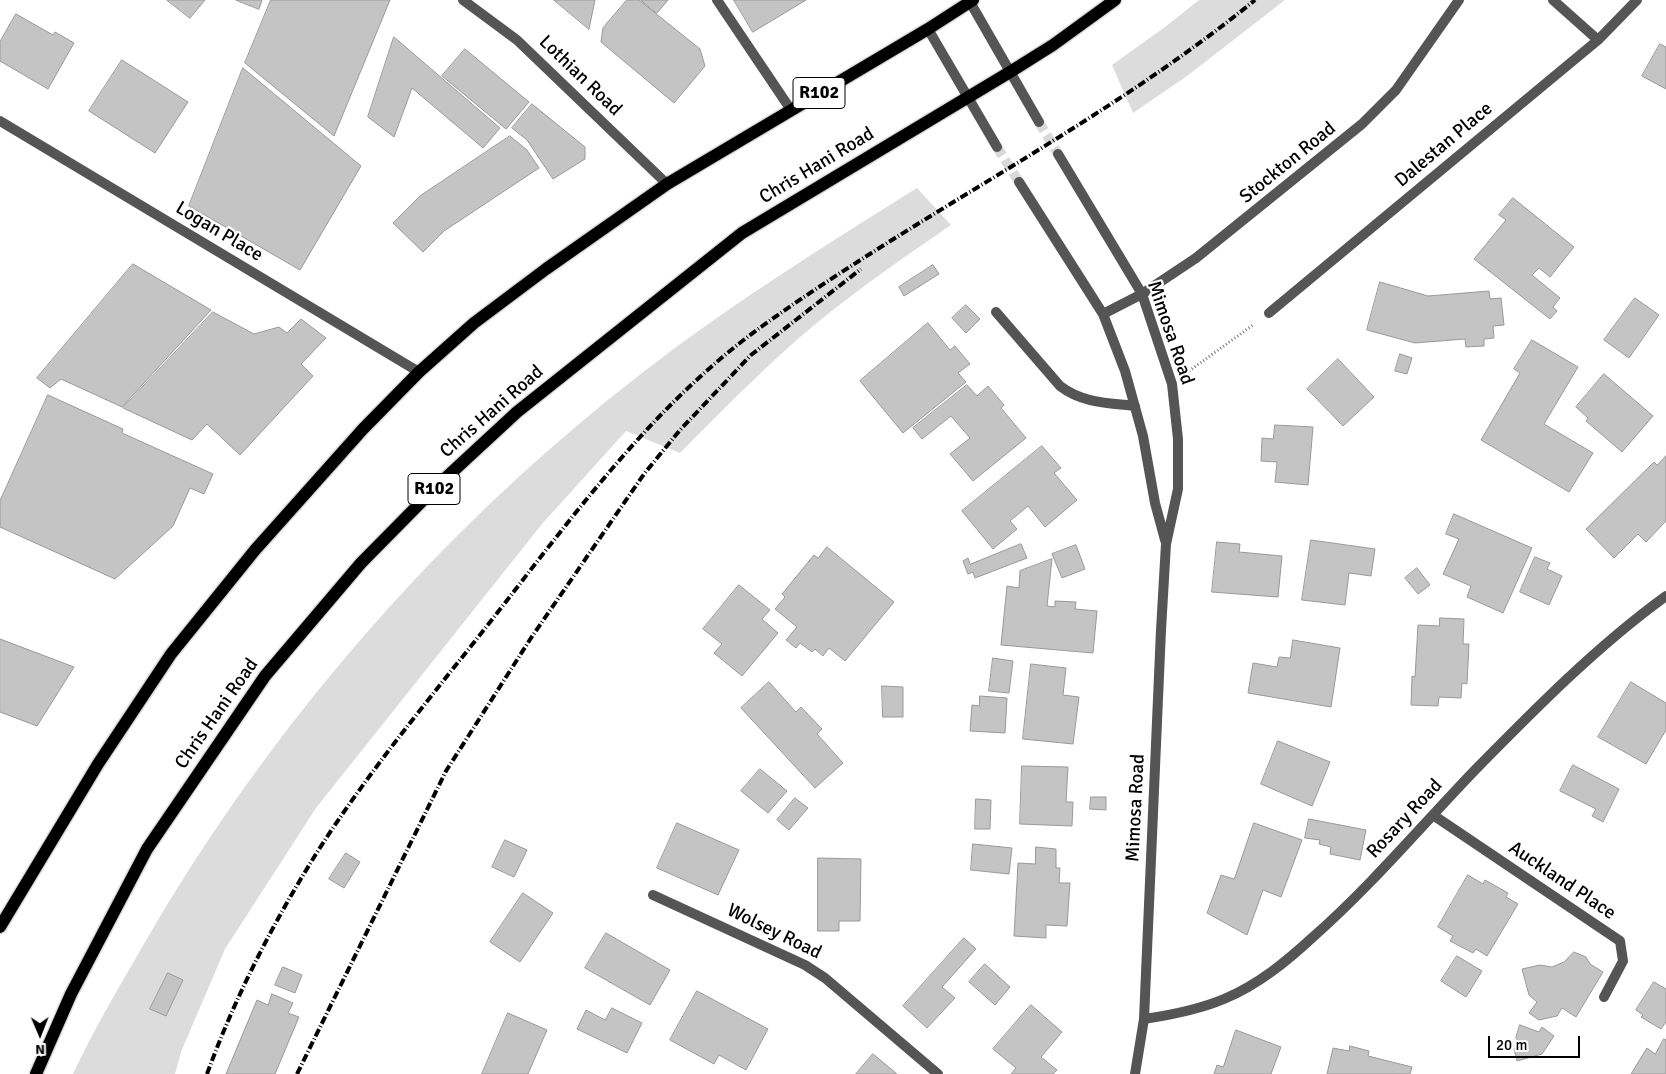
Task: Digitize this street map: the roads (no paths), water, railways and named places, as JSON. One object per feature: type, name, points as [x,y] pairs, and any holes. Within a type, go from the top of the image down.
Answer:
[{"type":"main road","name":"Chris Hani Road","points":[[36,1074],[72,994],[147,849],[265,676],[361,564],[436,486],[517,412],[742,233],[1010,72],[1053,45],[1115,0]]},
{"type":"main road","name":"R102","points":[[0,927],[98,764],[171,654],[255,550],[363,429],[419,372],[474,323],[538,275],[667,184],[972,1]]},
{"type":"street","name":"Lothian Road","points":[[463,0],[517,40],[667,184]]},
{"type":"street","points":[[717,0],[791,110]]},
{"type":"street","name":"Stockton Road","points":[[1103,314],[1142,294],[1196,258],[1362,124],[1401,84],[1459,0]]},
{"type":"street","points":[[1553,0],[1598,40]]},
{"type":"street","name":"Dalestan Place","points":[[1270,313],[1598,40],[1637,0]]},
{"type":"street","points":[[972,1],[1039,122]]},
{"type":"street","points":[[928,29],[997,147]]},
{"type":"street","name":"Logan Place","points":[[0,121],[419,372]]},
{"type":"street","name":"Mimosa Road","points":[[1058,154],[1142,294],[1172,384],[1178,439],[1178,489],[1166,544],[1144,1019],[1134,1074]]},
{"type":"street","name":"Mimosa Road","points":[[1019,182],[1103,314],[1125,371],[1135,406],[1166,544]]},
{"type":"street","points":[[996,312],[1060,386],[1071,395],[1098,402],[1135,406]]},
{"type":"street","name":"Rosary Road","points":[[1144,1019],[1173,1015],[1225,999],[1285,963],[1338,915],[1475,769],[1563,683],[1630,622],[1666,596]]},
{"type":"street","name":"Auckland Place","points":[[1433,815],[1620,941],[1623,961],[1604,998]]},
{"type":"street","name":"Wolsey Road","points":[[653,895],[805,964],[825,978],[938,1074]]},
{"type":"tunnel","points":[[1039,122],[1058,154]]},
{"type":"tunnel","points":[[997,147],[1019,182]]},
{"type":"railway","points":[[207,1074],[242,989],[270,934],[316,854],[359,790],[590,495],[621,458],[687,388],[761,327],[822,285],[1074,128],[1197,45],[1255,0]]},
{"type":"railway","points":[[297,1074],[446,771],[531,638],[644,474],[680,430],[751,355],[861,269]]}]
